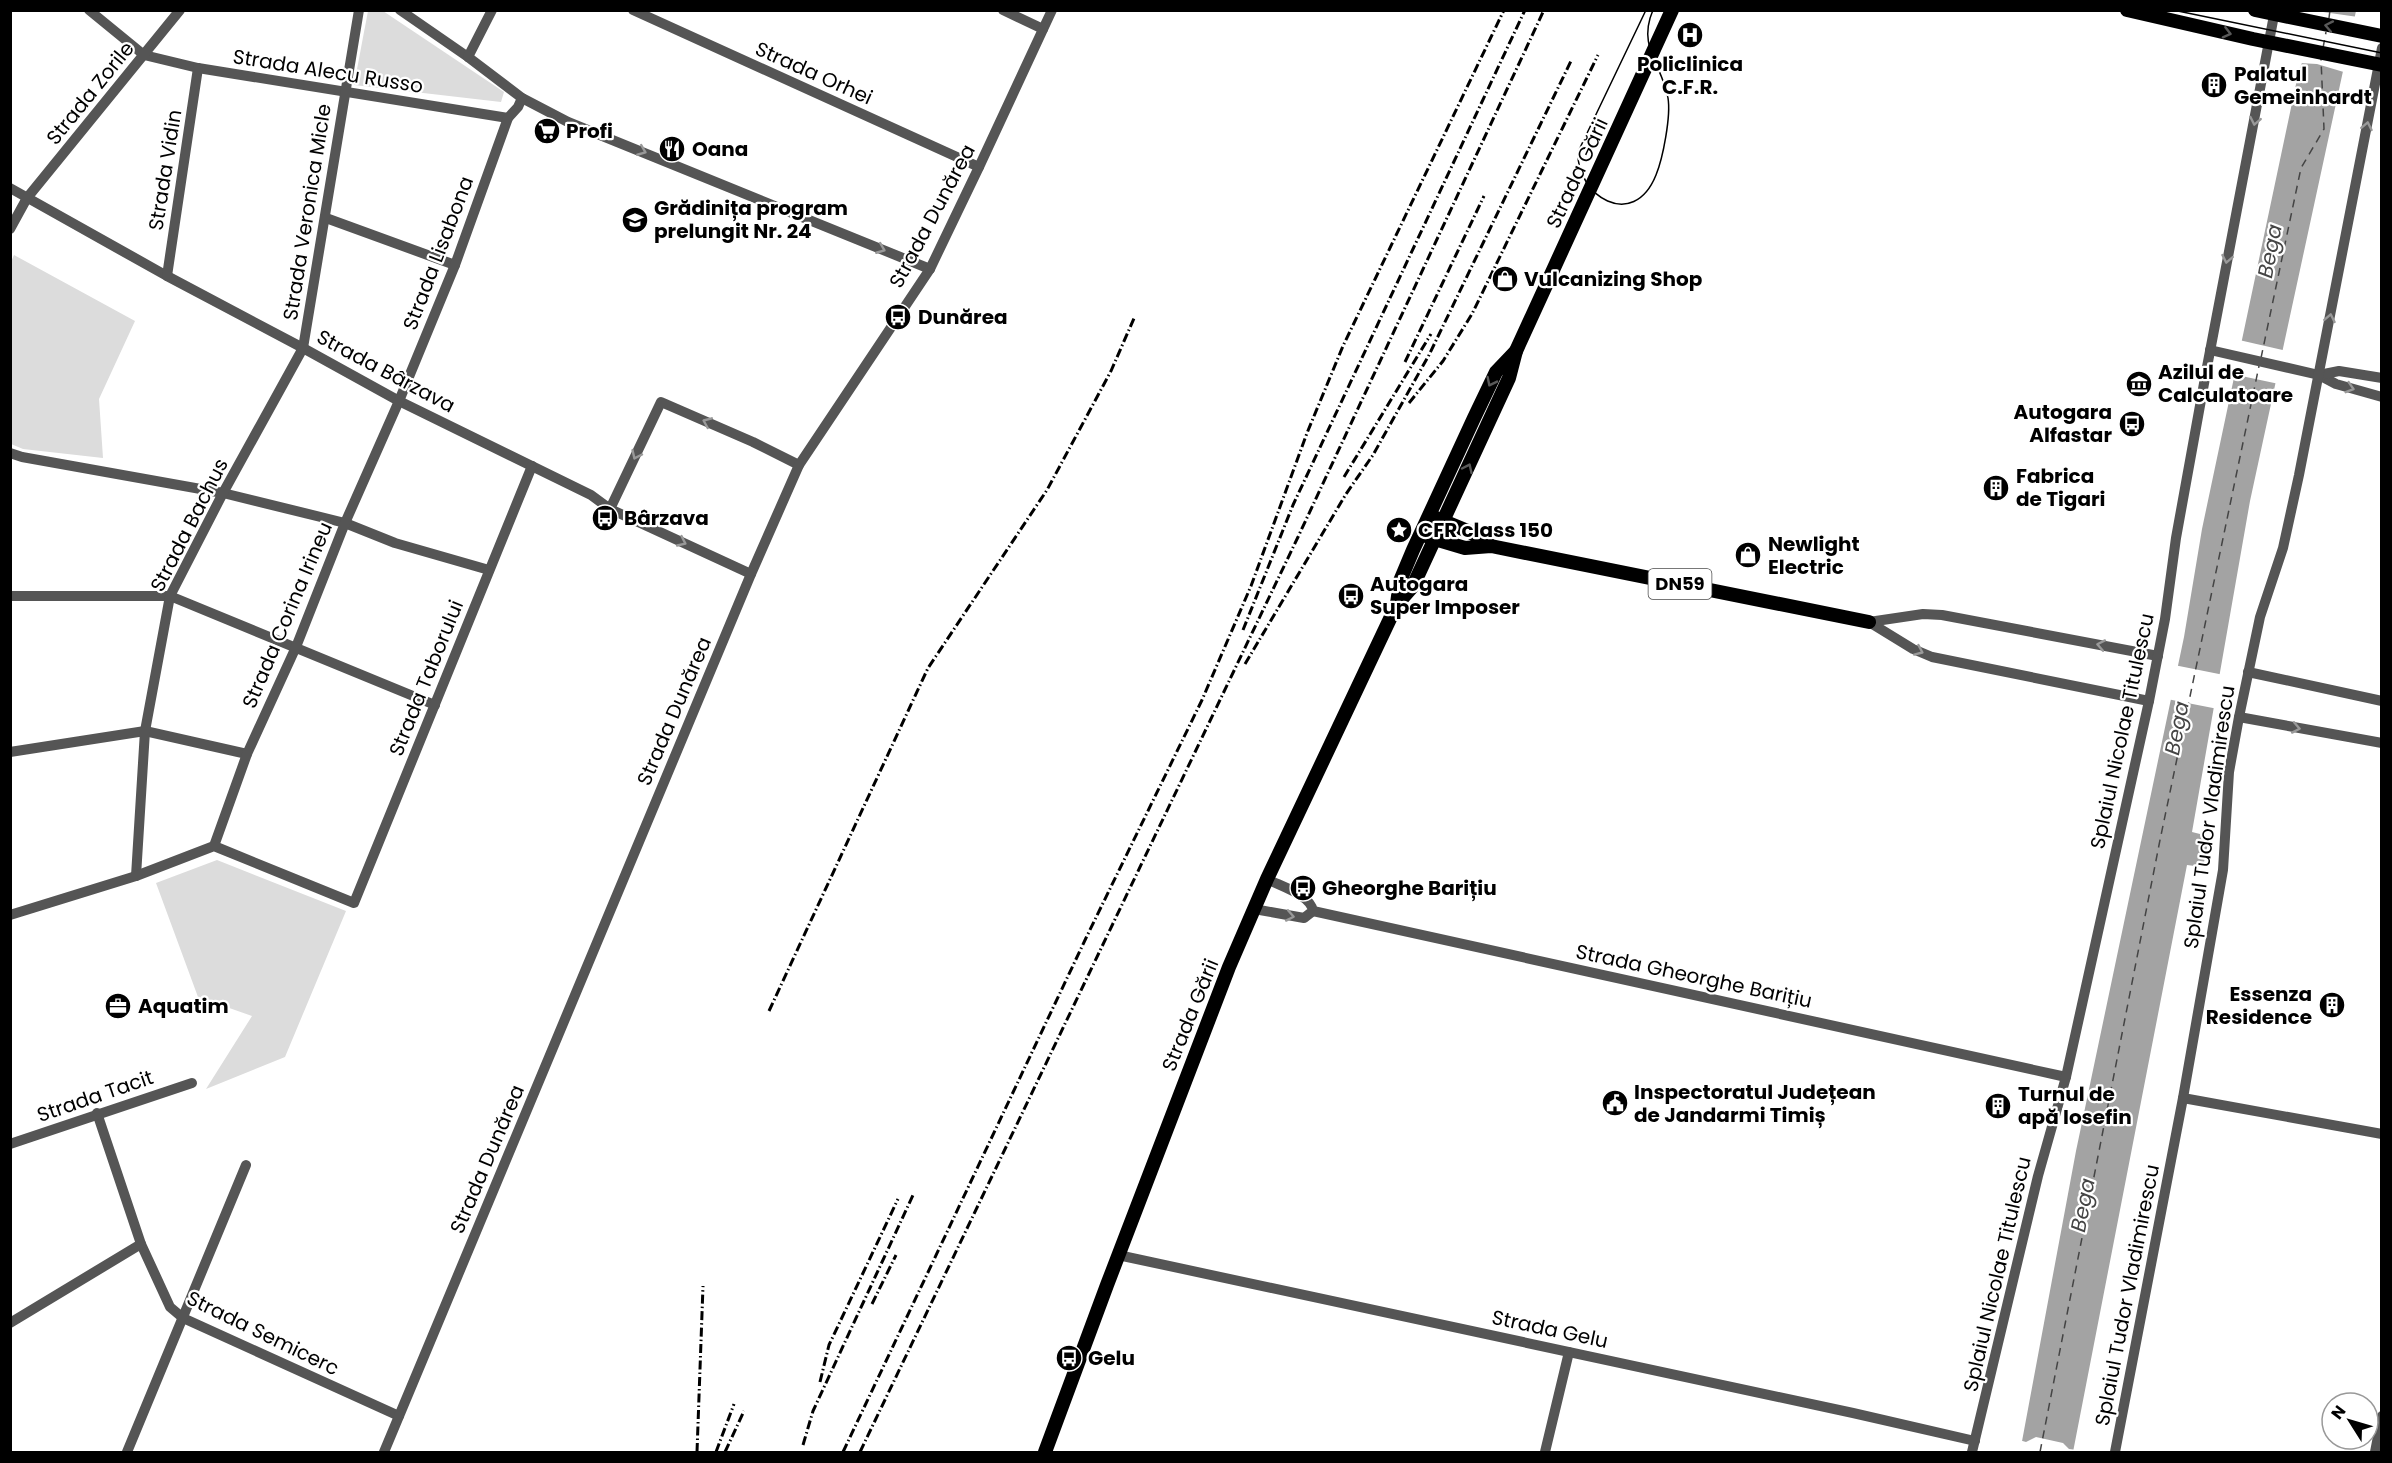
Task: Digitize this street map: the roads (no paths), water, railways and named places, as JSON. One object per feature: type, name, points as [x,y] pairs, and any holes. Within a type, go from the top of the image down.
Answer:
[{"type":"main road","name":"Strada Gării","points":[[1045,1452],[1199,1042],[1267,879],[1397,604],[1413,586],[1509,378],[1516,351],[1672,10]]},
{"type":"main road","points":[[2127,10],[2376,64]]},
{"type":"main road","points":[[2255,10],[2377,35]]},
{"type":"main road","name":"Strada Gării","points":[[1397,604],[1400,581],[1420,534],[1496,372],[1516,351]]},
{"type":"main road","name":"DN59","points":[[1429,515],[1470,532],[1491,546]]},
{"type":"main road","name":"DN59","points":[[1420,534],[1465,548],[1491,546],[1869,622]]},
{"type":"street","points":[[88,10],[144,56]]},
{"type":"street","name":"Strada Zorile","points":[[27,198],[180,10]]},
{"type":"street","name":"Strada Veronica Micle","points":[[303,348],[359,10]]},
{"type":"street","points":[[400,10],[522,98],[568,122],[930,268]]},
{"type":"street","points":[[468,57],[492,10]]},
{"type":"street","name":"Strada Orhei","points":[[633,10],[980,167]]},
{"type":"street","points":[[1003,10],[1043,29]]},
{"type":"street","name":"Strada Dunărea","points":[[384,1452],[751,574],[799,465],[930,268],[980,167],[1052,10]]},
{"type":"street","name":"Splaiul Nicolae Titulescu","points":[[1973,1447],[2038,1176],[2066,1077],[2149,701],[2210,350],[2276,44],[2279,14]]},
{"type":"street","name":"Splaiul Tudor Vladimirescu","points":[[2115,1452],[2183,1098],[2223,870],[2229,772],[2239,717],[2260,617],[2283,548],[2319,375],[2376,64],[2382,48]]},
{"type":"street","name":"Strada Alecu Russo","points":[[144,56],[198,68],[508,118]]},
{"type":"street","name":"Strada Vidin","points":[[166,276],[198,68]]},
{"type":"street","name":"Strada Lisabona","points":[[399,401],[455,265],[508,118],[518,108],[522,98]]},
{"type":"street","name":"Strada Bârzava","points":[[10,188],[166,276],[399,401],[591,495],[610,509],[751,574]]},
{"type":"street","points":[[10,229],[27,198]]},
{"type":"street","points":[[326,218],[455,265]]},
{"type":"street","name":"Strada Bachus","points":[[135,876],[145,731],[170,596],[223,493],[303,348]]},
{"type":"street","points":[[2210,350],[2319,375],[2336,384],[2382,397]]},
{"type":"street","points":[[2319,375],[2338,371],[2382,378]]},
{"type":"street","name":"Strada Corina Irineu","points":[[214,846],[247,754],[296,647],[345,523],[399,401]]},
{"type":"street","points":[[610,509],[661,402],[753,442],[799,465]]},
{"type":"street","points":[[10,453],[223,493],[345,523],[395,543],[489,570]]},
{"type":"street","name":"Strada Taborului","points":[[214,846],[354,903],[532,466]]},
{"type":"street","points":[[10,596],[170,596],[435,705]]},
{"type":"street","points":[[1869,622],[1923,614],[1941,615],[2158,656]]},
{"type":"street","points":[[1869,622],[1913,649],[1932,657],[2149,701]]},
{"type":"street","points":[[2248,672],[2382,701]]},
{"type":"street","points":[[2239,717],[2382,743]]},
{"type":"street","points":[[10,752],[145,731],[247,754]]},
{"type":"street","points":[[12,911],[135,876],[214,846]]},
{"type":"street","name":"Strada Gheorghe Barițiu","points":[[1267,879],[1304,899],[1311,905],[1313,911]]},
{"type":"street","name":"Strada Gheorghe Barițiu","points":[[1254,909],[1304,918],[1313,911]]},
{"type":"street","name":"Strada Gheorghe Barițiu","points":[[1313,911],[2066,1077]]},
{"type":"street","name":"Strada Tacit","points":[[10,1144],[192,1083]]},
{"type":"street","points":[[2183,1098],[2382,1134]]},
{"type":"street","name":"Strada Semicerc","points":[[97,1113],[141,1244],[170,1307],[183,1318],[399,1416]]},
{"type":"street","points":[[127,1452],[246,1165]]},
{"type":"street","points":[[10,1323],[141,1244]]},
{"type":"street","name":"Strada Gelu","points":[[1118,1255],[1569,1352],[1973,1447]]},
{"type":"street","points":[[1545,1452],[1569,1352]]},
{"type":"street","points":[[2375,1452],[2382,1416]]},
{"type":"water","name":"Bega","points":[[2312,11],[2356,11],[2250,501],[2192,832],[2200,834],[2208,843],[2203,867],[2187,865],[2073,1452],[2020,1452],[2076,1151],[2184,637],[2202,529],[2299,70],[2306,53]]},
{"type":"tram line","points":[[1646,10],[1578,152],[1580,168],[1586,182],[1608,201],[1621,204],[1634,201],[1646,192],[1656,175],[1666,137],[1668,98],[1649,45],[1649,23],[1653,10]]},
{"type":"tram line","points":[[2173,10],[2382,53]]},
{"type":"railway","points":[[843,1452],[1086,938],[1202,700],[1251,586],[1307,433],[1343,346],[1504,10]]},
{"type":"railway","points":[[1243,630],[1293,505],[1525,10]]},
{"type":"railway","points":[[860,1452],[1298,537],[1544,10]]},
{"type":"railway","points":[[1409,403],[1443,361],[1472,314],[1598,55]]},
{"type":"railway","points":[[1245,664],[1346,494],[1373,455],[1429,355],[1571,61]]},
{"type":"railway","points":[[1405,362],[1484,196]]},
{"type":"railway","points":[[769,1011],[928,668],[1047,490],[1111,371],[1135,316]]},
{"type":"railway","points":[[1344,477],[1431,334]]},
{"type":"railway","points":[[803,1445],[813,1411],[914,1193]]},
{"type":"railway","points":[[820,1382],[829,1345],[898,1199]]},
{"type":"railway","points":[[872,1304],[896,1255]]},
{"type":"railway","points":[[697,1452],[703,1286]]},
{"type":"railway","points":[[716,1452],[734,1404]]},
{"type":"railway","points":[[725,1452],[744,1411]]},
{"type":"place","name":"Policlinica C.F.R.","points":[[1690,35]]},
{"type":"place","name":"Palatul Gemeinhardt","points":[[2214,85]]},
{"type":"place","name":"Profi","points":[[547,131]]},
{"type":"place","name":"Oana","points":[[672,149]]},
{"type":"place","name":"Grădinița program prelungit Nr. 24","points":[[635,220]]},
{"type":"place","name":"Vulcanizing Shop","points":[[1505,279]]},
{"type":"place","name":"Dunărea","points":[[898,317]]},
{"type":"place","name":"Azilul de Calculatoare","points":[[2139,384]]},
{"type":"place","name":"Autogara Alfastar","points":[[2132,424]]},
{"type":"place","name":"Fabrica de Tigari","points":[[1996,488]]},
{"type":"place","name":"Bârzava","points":[[605,518]]},
{"type":"place","name":"CFR class 150","points":[[1399,530]]},
{"type":"place","name":"Newlight Electric","points":[[1748,555]]},
{"type":"place","name":"Autogara Super Imposer","points":[[1351,596]]},
{"type":"place","name":"Gheorghe Barițiu","points":[[1303,888]]},
{"type":"place","name":"Essenza Residence","points":[[2332,1005]]},
{"type":"place","name":"Aquatim","points":[[118,1006]]},
{"type":"place","name":"Inspectoratul Județean de Jandarmi Timiș","points":[[1615,1103]]},
{"type":"place","name":"Turnul de apă Iosefin","points":[[1998,1106]]},
{"type":"place","name":"Gelu","points":[[1069,1358]]}]
